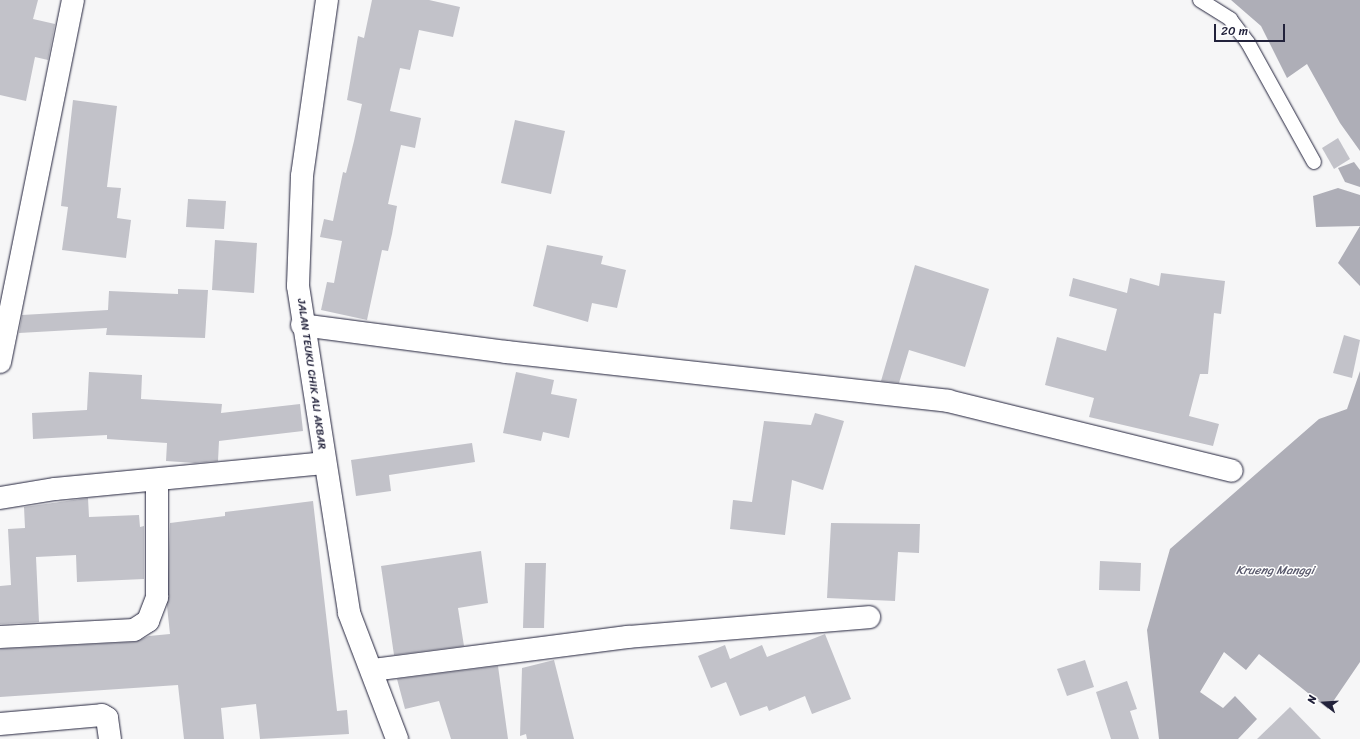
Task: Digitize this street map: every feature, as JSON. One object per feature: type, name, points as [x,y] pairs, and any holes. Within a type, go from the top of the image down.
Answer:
[{"type":"street","points":[[0,362],[73,0]]},
{"type":"street","name":"JALAN TEUKU CHIK ALI AKBAR","points":[[327,0],[302,176],[298,286],[302,325],[349,612],[373,670],[397,739]]},
{"type":"street","points":[[302,325],[506,352],[948,401],[1232,471]]},
{"type":"street","points":[[0,498],[55,489],[157,481],[324,463]]},
{"type":"street","points":[[0,637],[134,630],[148,621],[157,597],[157,481]]},
{"type":"street","points":[[373,670],[628,637],[869,617]]},
{"type":"street","points":[[0,724],[102,715],[107,718],[110,739]]},
{"type":"lane","points":[[1200,0],[1230,19],[1248,43],[1314,162]]},
{"type":"water","points":[[1231,0],[1360,0],[1360,151],[1340,123],[1307,64],[1287,78],[1261,26]]},
{"type":"water","points":[[1354,162],[1360,170],[1360,187],[1345,182],[1338,168]]},
{"type":"water","points":[[1338,188],[1360,195],[1360,226],[1316,227],[1313,196]]},
{"type":"water","points":[[1360,226],[1360,286],[1338,263]]},
{"type":"water","name":"Krueng Manggi","points":[[1360,371],[1360,662],[1328,709],[1259,654],[1246,670],[1224,652],[1200,692],[1223,708],[1235,696],[1257,719],[1238,739],[1159,739],[1147,630],[1170,549],[1319,419],[1347,409]]},
{"type":"building","points":[[0,0],[38,0],[33,19],[55,24],[48,60],[35,57],[26,101],[0,95]]},
{"type":"building","points":[[372,0],[429,0],[460,7],[453,37],[419,30],[410,70],[400,68],[390,111],[421,118],[415,148],[401,145],[388,204],[397,206],[392,234],[388,251],[382,250],[367,320],[321,310],[327,282],[334,283],[342,241],[320,237],[324,219],[333,221],[343,172],[346,173],[354,141],[362,104],[347,100],[358,36],[364,38]]},
{"type":"building","points":[[73,100],[117,106],[107,187],[121,188],[117,218],[131,220],[126,258],[62,250],[68,207],[61,206]]},
{"type":"building","points":[[515,120],[565,131],[551,194],[501,183]]},
{"type":"building","points":[[1338,138],[1350,159],[1334,169],[1322,148]]},
{"type":"building","points":[[188,199],[226,201],[224,229],[186,227]]},
{"type":"building","points":[[215,240],[257,243],[254,293],[212,290]]},
{"type":"building","points":[[547,245],[603,256],[601,264],[626,270],[617,308],[592,303],[588,322],[533,306]]},
{"type":"building","points":[[915,265],[989,289],[965,367],[909,350],[899,383],[881,381]]},
{"type":"building","points":[[1161,273],[1225,281],[1221,314],[1214,313],[1208,374],[1200,374],[1189,416],[1219,424],[1213,446],[1089,417],[1094,398],[1045,385],[1057,337],[1106,351],[1117,309],[1069,296],[1073,278],[1127,293],[1130,278],[1159,286]]},
{"type":"building","points":[[178,289],[208,290],[205,338],[106,335],[107,328],[19,333],[22,315],[108,310],[109,291],[178,294]]},
{"type":"building","points":[[1344,335],[1360,340],[1352,378],[1333,373]]},
{"type":"building","points":[[89,372],[142,375],[141,399],[222,404],[221,413],[300,404],[303,431],[219,441],[218,461],[195,463],[166,461],[167,443],[107,439],[107,435],[33,439],[32,413],[87,410]]},
{"type":"building","points":[[516,372],[554,380],[551,394],[577,399],[569,438],[543,432],[541,441],[503,433]]},
{"type":"building","points":[[815,413],[844,421],[823,490],[792,480],[785,535],[730,529],[733,500],[752,502],[764,421],[811,425]]},
{"type":"building","points":[[472,443],[475,462],[389,475],[391,491],[356,496],[351,460]]},
{"type":"building","points":[[88,498],[89,517],[139,515],[140,527],[144,526],[144,579],[77,582],[76,555],[36,557],[39,622],[0,624],[0,586],[11,585],[8,529],[25,528],[24,507]]},
{"type":"building","points":[[313,501],[337,711],[347,710],[349,734],[260,739],[256,704],[221,708],[224,739],[184,739],[178,685],[0,697],[0,649],[135,642],[149,636],[170,634],[167,606],[170,523],[225,516],[225,512]]},
{"type":"building","points":[[831,523],[920,524],[919,553],[898,552],[895,601],[827,598]]},
{"type":"building","points":[[481,551],[488,603],[458,608],[464,646],[394,655],[381,566]]},
{"type":"building","points":[[1100,561],[1141,563],[1140,591],[1099,590]]},
{"type":"building","points":[[525,563],[546,563],[544,628],[523,628]]},
{"type":"building","points":[[825,634],[851,699],[812,714],[805,696],[769,711],[767,706],[740,716],[726,682],[711,688],[698,656],[725,645],[730,659],[762,645],[767,657]]},
{"type":"building","points":[[554,660],[574,739],[527,739],[526,734],[520,736],[522,668]]},
{"type":"building","points":[[1085,660],[1094,687],[1067,696],[1057,669]]},
{"type":"building","points":[[498,666],[508,739],[451,739],[439,701],[405,709],[397,679]]},
{"type":"building","points":[[1127,681],[1137,709],[1130,711],[1139,739],[1111,739],[1096,692]]},
{"type":"building","points":[[1290,707],[1321,739],[1257,739]]}]
